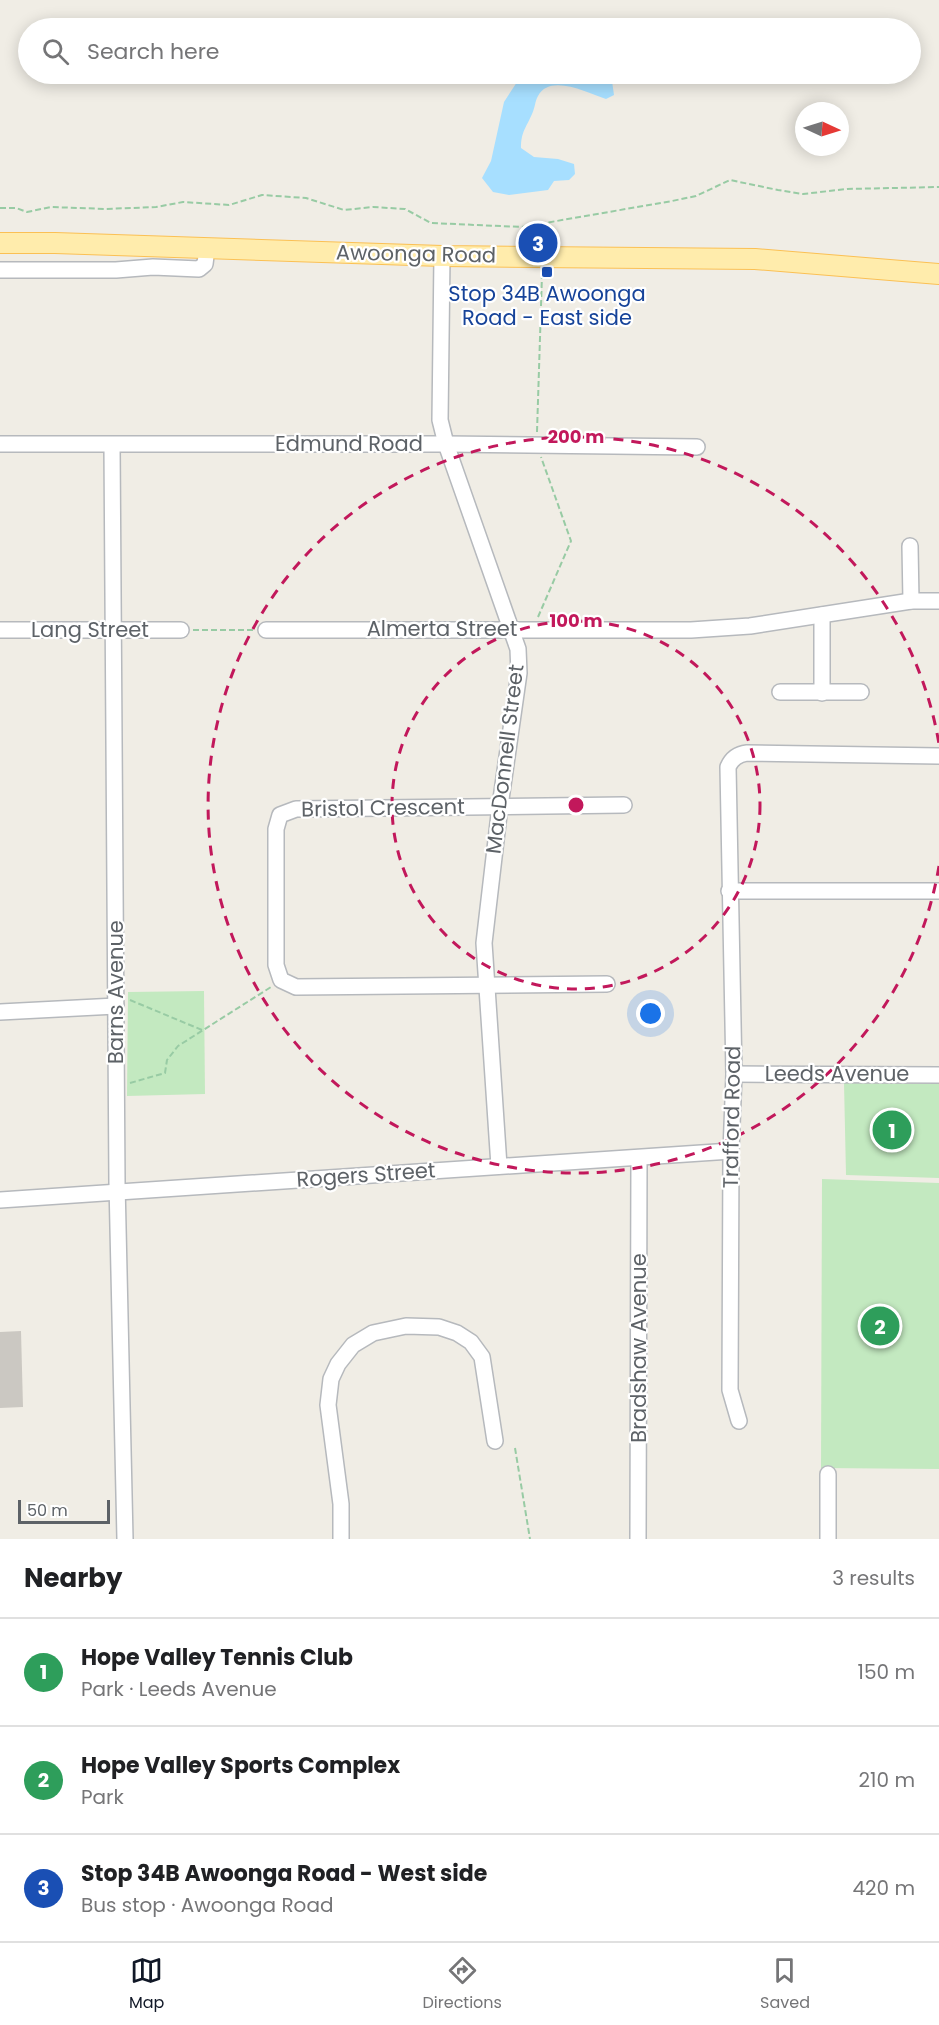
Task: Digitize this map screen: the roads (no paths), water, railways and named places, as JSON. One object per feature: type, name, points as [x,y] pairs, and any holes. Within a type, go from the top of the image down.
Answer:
[{"type":"main road","name":"Awoonga Road","points":[[0,243],[442,256],[755,259],[939,274]]},
{"type":"street","points":[[0,270],[116,270],[153,267],[199,269],[205,264],[207,248]]},
{"type":"street","name":"MacDonnell Street","points":[[442,256],[440,420],[446,444],[518,649],[519,673],[484,943],[499,1166]]},
{"type":"street","name":"Edmund Road","points":[[0,444],[112,446],[446,444],[698,447]]},
{"type":"street","name":"Barns Avenue","points":[[112,446],[117,1192],[125,1539]]},
{"type":"street","points":[[910,546],[911,601]]},
{"type":"street","name":"Almerta Street","points":[[267,630],[691,630],[750,626],[911,601],[939,601]]},
{"type":"street","points":[[822,615],[822,693]]},
{"type":"street","name":"Lang Street","points":[[0,630],[181,630]]},
{"type":"street","points":[[780,692],[861,692]]},
{"type":"street","name":"Trafford Road","points":[[739,1421],[730,1390],[734,1074],[728,767],[739,754],[939,756]]},
{"type":"street","points":[[500,806],[624,805]]},
{"type":"street","name":"Bristol Crescent","points":[[486,984],[296,987],[281,981],[276,965],[276,829],[280,815],[296,809],[500,806]]},
{"type":"street","points":[[729,891],[939,891]]},
{"type":"street","points":[[486,984],[606,984]]},
{"type":"street","points":[[0,1012],[116,1000]]},
{"type":"street","name":"Leeds Avenue","points":[[734,1074],[939,1075]]},
{"type":"street","name":"Rogers Street","points":[[0,1200],[732,1151]]},
{"type":"street","name":"Bradshaw Avenue","points":[[638,1539],[639,1158]]},
{"type":"street","points":[[341,1539],[341,1504],[328,1405],[330,1379],[353,1345],[373,1333],[406,1326],[439,1328],[457,1333],[471,1342],[482,1357],[495,1441]]},
{"type":"street","points":[[828,1474],[828,1539]]},
{"type":"water","points":[[516,84],[612,84],[614,95],[606,99],[580,89],[560,85],[544,89],[537,98],[524,130],[521,148],[534,157],[558,159],[574,164],[575,174],[569,180],[554,181],[548,190],[509,195],[493,192],[482,178],[491,161],[504,102]]},
{"type":"place","name":"Stop 34B Awoonga Road - West side","points":[[538,243]]},
{"type":"place","name":"Stop 34B Awoonga Road - East side","points":[[547,272]]},
{"type":"place","name":"Hope Valley Tennis Club","points":[[892,1130]]},
{"type":"place","name":"Hope Valley Sports Complex","points":[[880,1326]]}]
